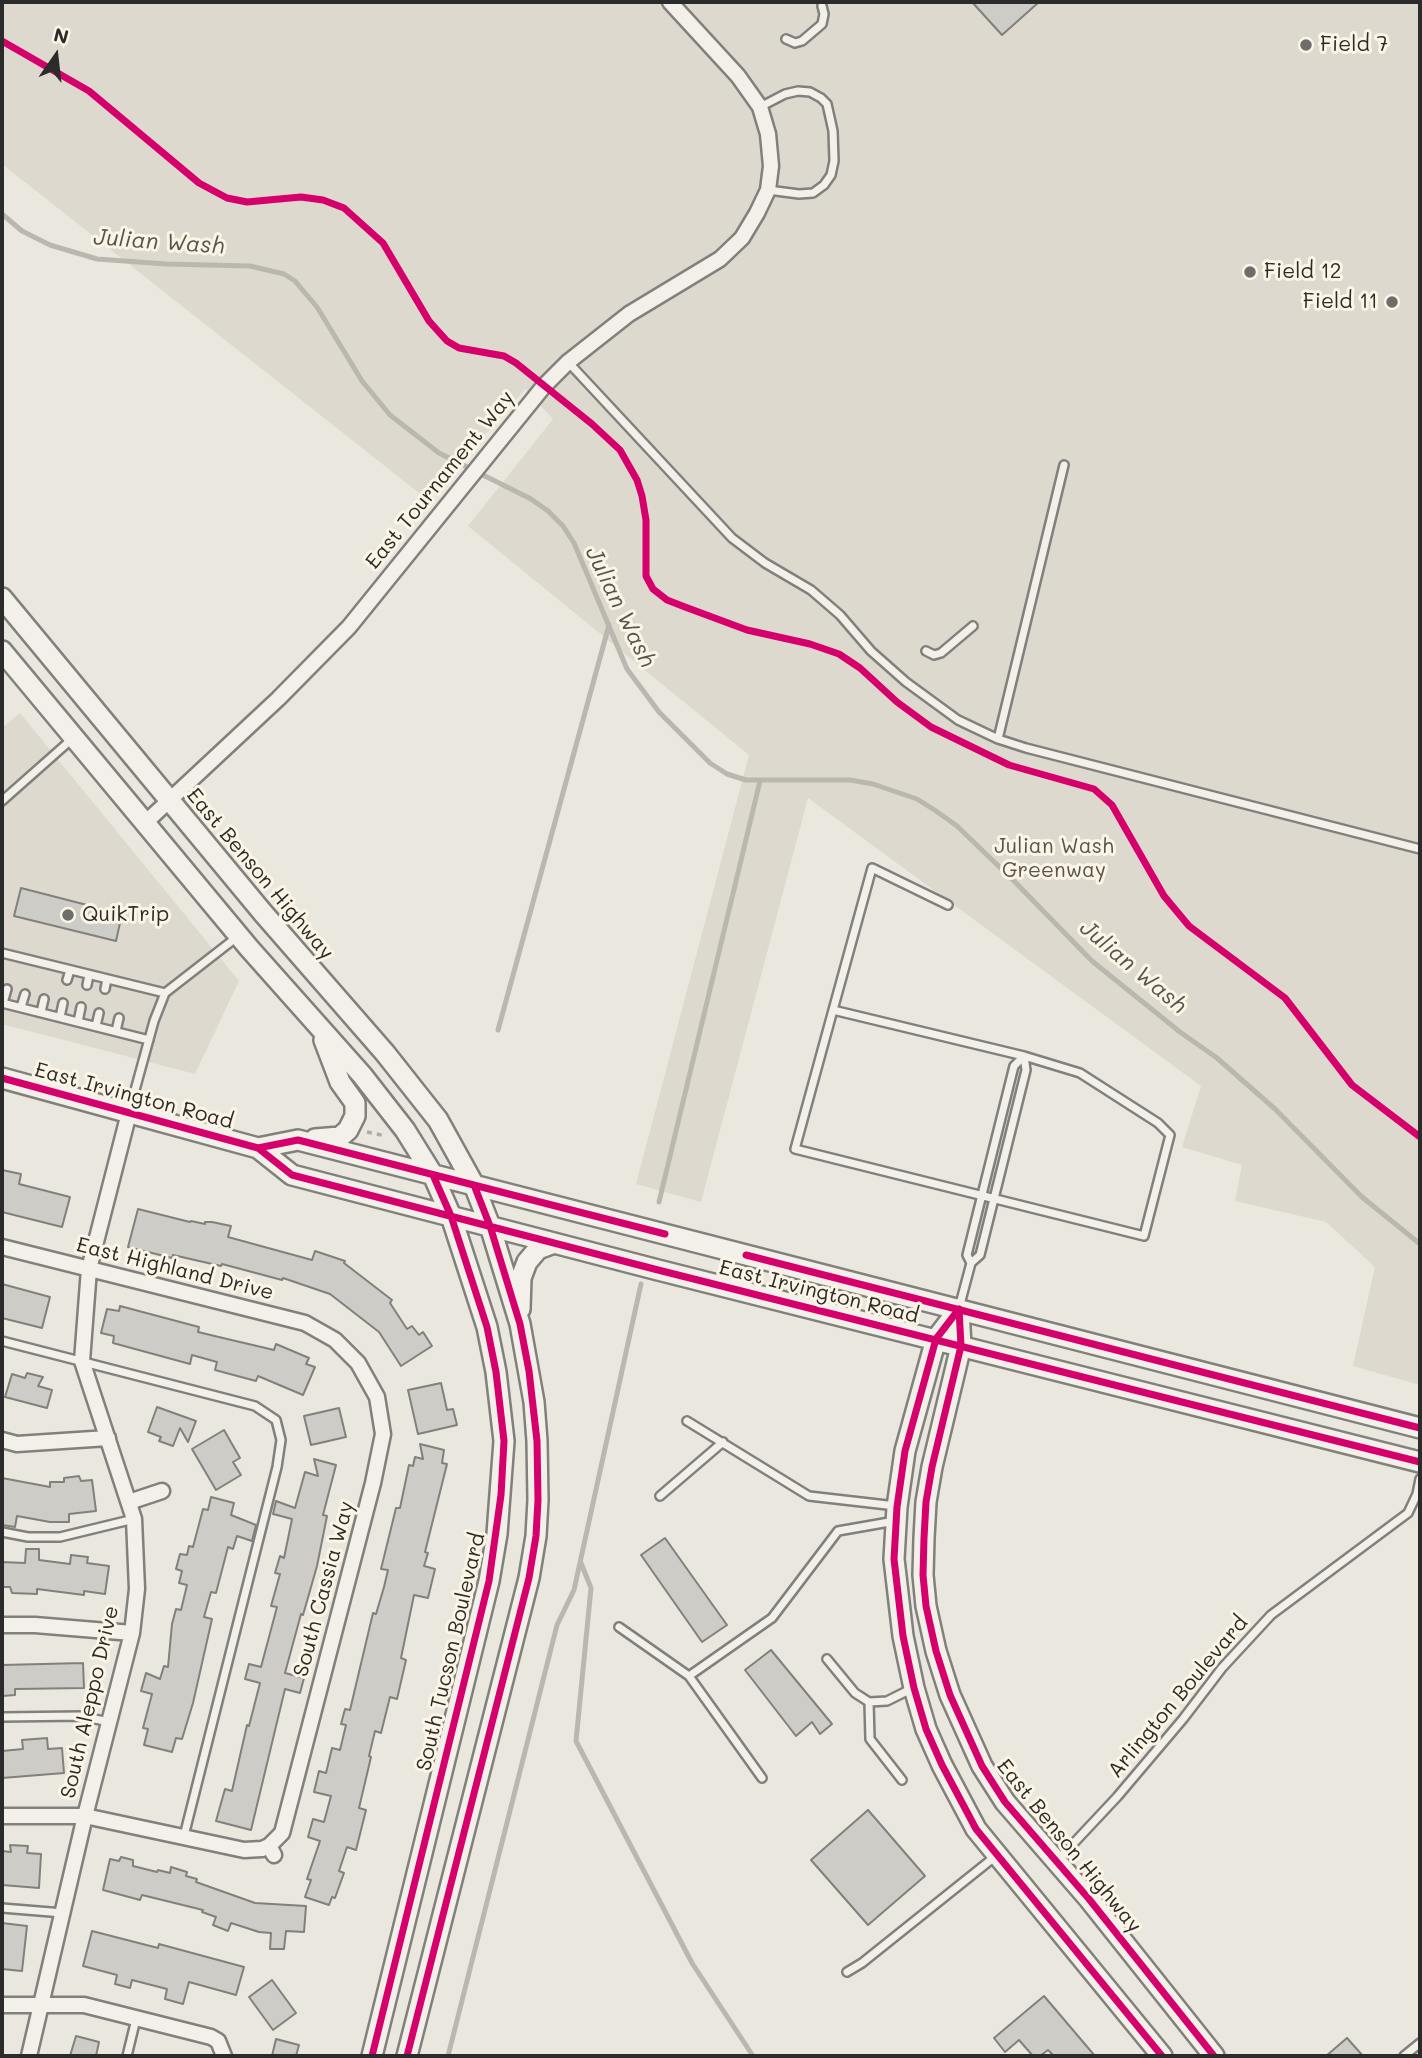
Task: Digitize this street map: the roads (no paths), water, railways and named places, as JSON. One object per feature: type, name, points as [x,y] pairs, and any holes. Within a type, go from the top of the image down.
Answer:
[{"type":"main road","name":"East Benson Highway","points":[[2,598],[170,802],[419,1095],[438,1121],[474,1185]]},
{"type":"main road","points":[[2,651],[405,1130],[433,1175]]},
{"type":"main road","points":[[298,1140],[340,1137],[348,1130],[355,1116],[355,1103],[340,1082],[318,1026]]},
{"type":"main road","name":"East Irvington Road","points":[[2,1078],[258,1148],[292,1175],[1420,1462]]},
{"type":"main road","name":"East Irvington Road","points":[[258,1148],[298,1140],[1420,1428]]},
{"type":"main road","name":"South Tucson Boulevard","points":[[372,2056],[489,1581],[498,1521],[503,1441],[496,1372],[487,1327],[451,1216],[433,1175]]},
{"type":"main road","points":[[407,2056],[529,1578],[536,1536],[538,1500],[534,1402],[520,1324],[474,1185]]},
{"type":"main road","points":[[520,1324],[521,1278],[526,1266],[538,1249],[554,1243]]},
{"type":"main road","name":"East Benson Highway","points":[[959,1309],[961,1346],[940,1429],[926,1502],[923,1575],[926,1606],[936,1651],[950,1695],[982,1766],[1005,1802],[1214,2056]]},
{"type":"main road","points":[[959,1309],[936,1339],[905,1451],[896,1514],[894,1559],[898,1601],[914,1688],[926,1729],[950,1782],[976,1829],[1162,2056]]},
{"type":"street","name":"East Tournament Way","points":[[145,823],[278,699],[349,627],[544,386],[568,362],[629,314],[720,259],[742,238],[768,190],[771,166],[768,134],[760,107],[738,76],[670,2]]},
{"type":"street","name":"South Aleppo Drive","points":[[29,2056],[85,1816],[132,1633],[137,1589],[134,1519],[82,1362],[89,1269],[129,1113]]},
{"type":"street","name":"East Highland Drive","points":[[2,1247],[305,1323],[335,1340]]},
{"type":"street","name":"South Cassia Way","points":[[184,1836],[244,1850],[272,1851],[282,1833],[373,1483],[383,1434],[377,1397],[358,1363],[335,1340]]},
{"type":"street","points":[[2,1440],[17,1444],[108,1438]]},
{"type":"street","points":[[129,1502],[162,1491]]},
{"type":"street","points":[[2,1625],[132,1633]]},
{"type":"street","points":[[2,1816],[85,1816],[184,1836]]},
{"type":"street","points":[[2,2005],[83,2006],[211,2037],[218,2041],[223,2052]]},
{"type":"lane","points":[[786,39],[795,43],[803,41],[822,24],[822,6]]},
{"type":"lane","points":[[760,107],[785,93],[810,92],[827,104],[833,131],[834,162],[831,175],[824,185],[813,193],[768,190]]},
{"type":"lane","points":[[568,362],[732,538],[765,563],[811,590],[840,615],[871,651],[906,682],[958,720],[998,739],[1420,849]]},
{"type":"lane","points":[[998,739],[1064,465]]},
{"type":"lane","points":[[926,651],[941,653],[973,626]]},
{"type":"lane","points":[[2,802],[74,738]]},
{"type":"lane","points":[[833,1010],[1024,1056],[1080,1073],[1158,1123],[1170,1135],[1144,1236],[795,1149],[872,867],[948,905]]},
{"type":"lane","points":[[129,1113],[165,993],[239,935]]},
{"type":"lane","points":[[2,953],[165,993]]},
{"type":"lane","points":[[13,966],[15,956]]},
{"type":"lane","points":[[31,970],[33,961]]},
{"type":"lane","points":[[49,976],[52,965]]},
{"type":"lane","points":[[67,981],[70,970]]},
{"type":"lane","points":[[87,985],[89,975]]},
{"type":"lane","points":[[105,989],[107,979]]},
{"type":"lane","points":[[125,994],[127,984]]},
{"type":"lane","points":[[7,989],[2,1003],[149,1040]]},
{"type":"lane","points":[[21,1007],[25,994]]},
{"type":"lane","points":[[41,1012],[44,999]]},
{"type":"lane","points":[[60,1017],[62,1003]]},
{"type":"lane","points":[[78,1021],[81,1007]]},
{"type":"lane","points":[[96,1026],[99,1013]]},
{"type":"lane","points":[[116,1031],[119,1018]]},
{"type":"lane","points":[[971,1263],[967,1255],[1014,1066],[1024,1056]]},
{"type":"lane","points":[[959,1309],[971,1263],[980,1255],[1026,1070],[1024,1056]]},
{"type":"lane","points":[[2,1341],[255,1406],[276,1420],[281,1440],[277,1467],[184,1836]]},
{"type":"lane","points":[[687,1421],[809,1496],[896,1514]]},
{"type":"lane","points":[[660,1496],[723,1442]]},
{"type":"lane","name":"Arlington Boulevard","points":[[1056,1861],[1117,1797],[1183,1720],[1222,1668],[1271,1615],[1408,1513],[1417,1494],[1420,1479]]},
{"type":"lane","points":[[689,1676],[772,1618],[838,1531],[896,1514]]},
{"type":"lane","points":[[2,1532],[28,1537],[60,1537],[134,1519]]},
{"type":"lane","points":[[619,1627],[689,1676],[762,1778]]},
{"type":"lane","points":[[827,1659],[855,1693],[869,1702],[887,1701],[914,1688]]},
{"type":"lane","points":[[869,1702],[870,1739],[902,1780]]},
{"type":"lane","points":[[2,1717],[81,1716],[109,1722]]},
{"type":"lane","points":[[847,1972],[862,1963],[997,1854]]},
{"type":"lane","points":[[2,1908],[63,1913]]},
{"type":"lane","points":[[127,2056],[136,2018]]},
{"type":"lane","points":[[1404,2056],[1420,2043]]},
{"type":"waterway","name":"Julian Wash","points":[[2,214],[22,231],[50,245],[97,259],[250,266],[284,274],[295,281],[317,307],[362,381],[390,415],[439,453],[531,499],[563,526],[574,543],[627,669],[659,712],[710,763],[727,774],[746,780],[850,780],[873,784],[917,799],[936,811],[957,826],[1092,961],[1180,1032],[1217,1058],[1275,1109],[1362,1197],[1420,1244]]},
{"type":"waterway","points":[[498,1030],[609,625]]},
{"type":"waterway","points":[[659,1202],[760,781]]},
{"type":"waterway","points":[[448,2056],[557,1625],[574,1590],[641,1284]]},
{"type":"waterway","points":[[581,1563],[591,1588],[576,1741],[692,1963],[753,2056]]},
{"type":"place","name":"Field 7","points":[[1306,45]]},
{"type":"place","name":"Field 12","points":[[1250,272]]},
{"type":"place","name":"Field 11","points":[[1392,302]]},
{"type":"place","name":"QuikTrip","points":[[68,915]]},
{"type":"park label","name":"Julian Wash Greenway","points":[[1054,859]]}]
